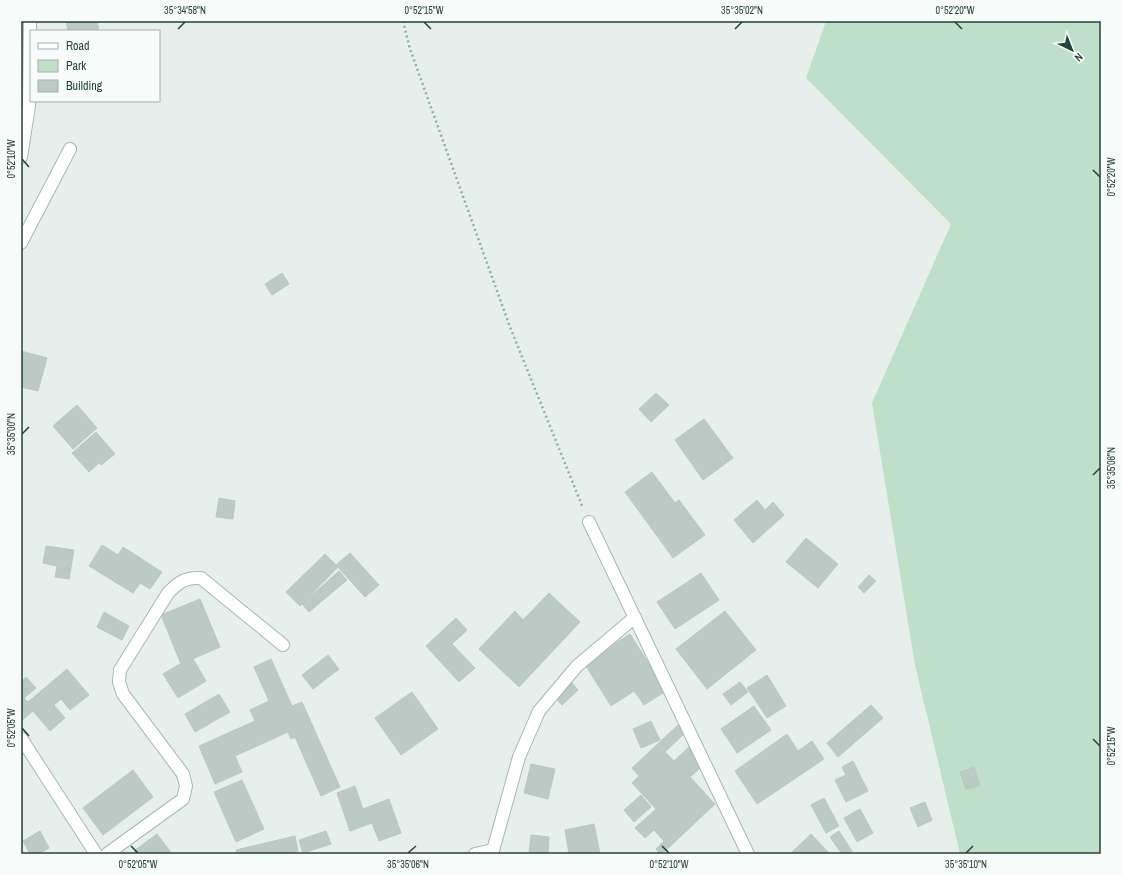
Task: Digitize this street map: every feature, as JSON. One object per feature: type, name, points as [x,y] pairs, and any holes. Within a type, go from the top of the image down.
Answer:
[{"type":"street","points":[[21,158],[29,106],[30,21]]},
{"type":"street","points":[[21,243],[70,149]]},
{"type":"street","points":[[589,522],[748,854]]},
{"type":"street","points":[[107,854],[183,799],[186,786],[183,774],[123,694],[119,682],[120,670],[168,593],[178,582],[191,577],[201,578],[283,645]]},
{"type":"street","points":[[475,854],[493,852],[520,757],[539,711],[577,666],[635,617]]},
{"type":"street","points":[[21,738],[96,854]]},
{"type":"path","points":[[403,21],[410,49],[510,327],[589,522]]},
{"type":"green space","points":[[826,21],[1101,21],[1101,854],[960,854],[915,665],[872,403],[951,224],[806,78]]},
{"type":"building","points":[[66,21],[97,21],[99,30],[68,30]]},
{"type":"building","points":[[282,273],[289,284],[272,295],[265,284]]},
{"type":"building","points":[[21,351],[47,358],[38,391],[21,387]]},
{"type":"building","points":[[656,393],[669,405],[651,422],[639,409]]},
{"type":"building","points":[[77,405],[97,428],[73,449],[53,426]]},
{"type":"building","points":[[704,419],[733,458],[703,480],[675,440]]},
{"type":"building","points":[[96,432],[115,454],[101,465],[99,463],[89,472],[72,453]]},
{"type":"building","points":[[652,472],[675,503],[679,500],[705,535],[673,558],[625,492]]},
{"type":"building","points":[[219,498],[235,501],[233,519],[216,517]]},
{"type":"building","points":[[757,500],[765,510],[773,502],[784,515],[753,543],[734,520]]},
{"type":"building","points":[[806,538],[838,564],[818,588],[786,562]]},
{"type":"building","points":[[102,545],[118,555],[123,547],[162,572],[150,589],[140,583],[133,593],[89,566]]},
{"type":"building","points":[[46,546],[74,550],[69,579],[55,577],[57,566],[43,563]]},
{"type":"building","points":[[350,553],[379,585],[365,597],[336,565]]},
{"type":"building","points":[[325,554],[338,567],[300,606],[286,592]]},
{"type":"building","points":[[339,571],[347,580],[309,612],[302,604]]},
{"type":"building","points":[[701,573],[719,600],[675,629],[657,602]]},
{"type":"building","points":[[869,575],[876,581],[864,593],[858,587]]},
{"type":"building","points":[[549,593],[580,622],[519,687],[479,649],[515,611],[523,620]]},
{"type":"building","points":[[200,599],[220,647],[181,664],[161,615]]},
{"type":"building","points":[[725,611],[756,650],[707,689],[676,649]]},
{"type":"building","points":[[104,612],[129,626],[122,640],[97,627]]},
{"type":"building","points":[[456,618],[467,630],[452,644],[475,668],[459,682],[426,646]]},
{"type":"building","points":[[630,634],[666,691],[644,705],[634,691],[611,706],[584,663]]},
{"type":"building","points":[[328,655],[339,669],[313,689],[302,675]]},
{"type":"building","points":[[192,657],[206,681],[178,698],[163,674]]},
{"type":"building","points":[[271,659],[292,706],[302,702],[340,787],[321,796],[295,737],[291,739],[288,732],[235,756],[242,772],[215,784],[199,746],[255,721],[250,710],[269,701],[254,667]]},
{"type":"building","points":[[67,669],[89,695],[70,710],[61,699],[54,705],[65,718],[50,731],[33,711],[21,721],[21,682],[26,677],[36,688],[24,698],[28,702]]},
{"type":"building","points":[[767,675],[786,706],[767,718],[747,688]]},
{"type":"building","points":[[570,681],[578,690],[562,705],[554,696]]},
{"type":"building","points":[[740,682],[748,692],[731,705],[723,694]]},
{"type":"building","points":[[412,692],[438,729],[401,755],[375,718]]},
{"type":"building","points":[[219,694],[230,712],[195,732],[185,714]]},
{"type":"building","points":[[871,705],[883,718],[838,757],[827,743]]},
{"type":"building","points":[[754,706],[771,730],[737,753],[721,729]]},
{"type":"building","points":[[651,721],[660,740],[641,748],[633,729]]},
{"type":"building","points":[[678,725],[685,733],[665,752],[674,761],[690,746],[706,763],[690,777],[715,804],[662,854],[660,854],[656,849],[664,841],[654,830],[645,838],[635,828],[656,809],[632,783],[639,776],[632,768]]},
{"type":"building","points":[[787,734],[798,751],[812,741],[824,759],[757,804],[735,771]]},
{"type":"building","points":[[853,761],[868,791],[846,802],[835,780],[846,775],[842,767]]},
{"type":"building","points":[[531,764],[555,769],[548,799],[524,793]]},
{"type":"building","points":[[974,767],[980,785],[966,790],[960,772]]},
{"type":"building","points":[[133,770],[153,797],[103,835],[83,808]]},
{"type":"building","points":[[242,780],[264,829],[236,842],[214,792]]},
{"type":"building","points":[[355,786],[363,809],[389,799],[401,833],[379,841],[372,823],[350,831],[337,793]]},
{"type":"building","points":[[641,795],[651,807],[634,822],[624,810]]},
{"type":"building","points":[[824,798],[839,826],[826,833],[811,805]]},
{"type":"building","points":[[925,802],[932,820],[918,827],[910,808]]},
{"type":"building","points":[[860,809],[873,833],[857,842],[844,818]]},
{"type":"building","points":[[594,824],[600,854],[569,854],[565,830]]},
{"type":"building","points":[[40,831],[49,848],[38,854],[30,854],[23,841]]},
{"type":"building","points":[[326,831],[331,844],[303,853],[299,840]]},
{"type":"building","points":[[839,831],[852,851],[847,854],[842,854],[830,837]]},
{"type":"building","points":[[157,834],[172,854],[136,854],[134,851]]},
{"type":"building","points":[[811,834],[830,854],[790,854]]},
{"type":"building","points":[[531,835],[549,837],[548,854],[529,854]]},
{"type":"building","points":[[295,836],[298,851],[286,854],[237,854],[236,850]]}]
